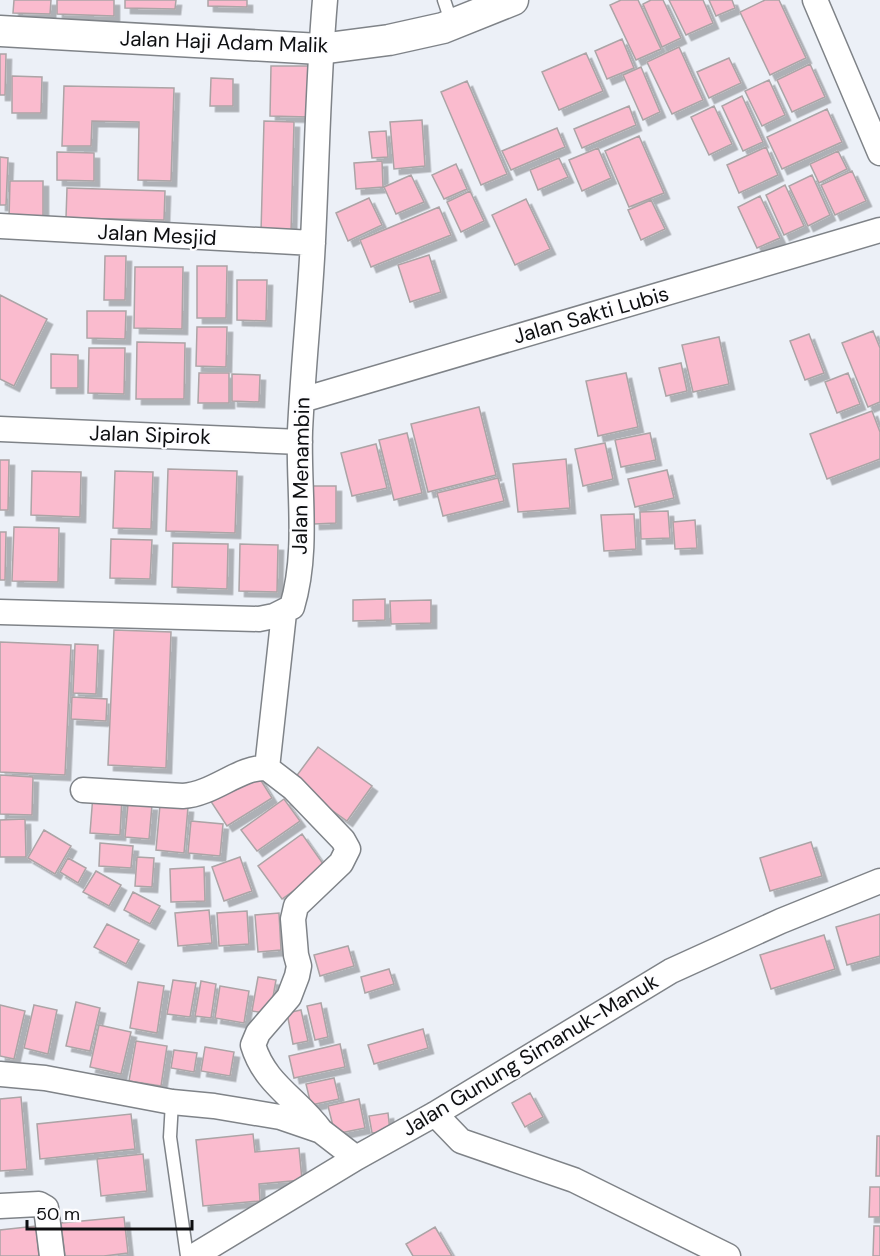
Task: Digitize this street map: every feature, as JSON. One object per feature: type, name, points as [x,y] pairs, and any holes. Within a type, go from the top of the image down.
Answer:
[{"type":"street","name":"Jalan Menambin","points":[[284,613],[292,607],[297,590],[302,513],[300,442],[325,0]]},
{"type":"street","name":"Jalan Haji Adam Malik","points":[[0,31],[321,49],[389,40],[448,12],[513,0]]},
{"type":"street","points":[[815,0],[880,153]]},
{"type":"street","name":"Jalan Mesjid","points":[[0,226],[313,243]]},
{"type":"street","name":"Jalan Sakti Lubis","points":[[302,400],[880,230]]},
{"type":"street","name":"Jalan Sipirok","points":[[0,429],[300,442]]},
{"type":"street","points":[[0,612],[259,619],[284,613],[267,768]]},
{"type":"street","points":[[83,790],[196,795],[251,769],[267,768],[293,788],[343,840],[348,849],[342,863],[296,906],[293,919],[299,966],[289,997],[258,1033],[253,1045],[260,1065],[267,1071],[276,1086],[304,1110],[321,1131],[356,1158]]},
{"type":"street","name":"Jalan Gunung Simanuk-Manuk","points":[[194,1256],[671,971],[781,921],[880,881]]},
{"type":"street","points":[[0,1074],[45,1078],[172,1102],[214,1106],[280,1117],[321,1131]]},
{"type":"street","points":[[435,1114],[461,1141],[574,1180],[728,1256]]},
{"type":"street","points":[[0,1206],[39,1204],[46,1208],[52,1256]]},
{"type":"lane","points":[[172,1102],[170,1137],[187,1256]]},
{"type":"building","points":[[14,0],[51,0],[50,14],[13,13]]},
{"type":"building","points":[[57,0],[114,0],[114,16],[57,14]]},
{"type":"building","points":[[125,0],[176,0],[175,9],[125,8]]},
{"type":"building","points":[[208,0],[247,0],[247,7],[208,6]]},
{"type":"building","points":[[621,0],[638,0],[661,49],[636,60],[610,5]]},
{"type":"building","points":[[651,0],[663,0],[681,38],[662,47],[643,4]]},
{"type":"building","points":[[669,0],[703,0],[713,23],[686,35]]},
{"type":"building","points":[[709,0],[732,0],[735,8],[716,16]]},
{"type":"building","points":[[765,0],[779,0],[806,58],[770,75],[740,12]]},
{"type":"building","points":[[622,39],[634,68],[607,79],[595,51]]},
{"type":"building","points":[[679,47],[703,100],[672,114],[647,62]]},
{"type":"building","points":[[586,53],[603,91],[559,110],[542,72]]},
{"type":"building","points":[[0,54],[6,54],[5,95],[0,95]]},
{"type":"building","points":[[729,58],[741,83],[709,98],[697,72]]},
{"type":"building","points":[[810,64],[825,97],[792,112],[777,80]]},
{"type":"building","points":[[271,66],[311,66],[309,117],[270,116]]},
{"type":"building","points":[[641,67],[660,112],[643,120],[623,75]]},
{"type":"building","points":[[12,76],[42,77],[41,113],[12,113]]},
{"type":"building","points":[[211,78],[233,79],[233,106],[210,106]]},
{"type":"building","points":[[769,80],[785,115],[762,126],[745,91]]},
{"type":"building","points":[[467,81],[507,174],[481,185],[441,92]]},
{"type":"building","points":[[64,86],[174,88],[171,181],[138,180],[139,122],[92,121],[91,146],[62,146]]},
{"type":"building","points":[[742,96],[763,142],[743,151],[722,106]]},
{"type":"building","points":[[629,106],[636,125],[582,148],[574,129]]},
{"type":"building","points":[[714,106],[732,144],[709,155],[691,117]]},
{"type":"building","points":[[827,109],[842,142],[782,169],[767,137]]},
{"type":"building","points":[[422,120],[425,166],[394,169],[390,122]]},
{"type":"building","points":[[264,121],[294,122],[291,233],[261,232]]},
{"type":"building","points":[[557,128],[565,147],[511,170],[502,151]]},
{"type":"building","points":[[386,131],[388,157],[372,158],[369,132]]},
{"type":"building","points":[[639,136],[664,193],[629,207],[605,151]]},
{"type":"building","points":[[766,147],[778,175],[739,193],[727,165]]},
{"type":"building","points":[[598,148],[611,178],[582,191],[569,160]]},
{"type":"building","points":[[838,151],[847,169],[819,183],[810,164]]},
{"type":"building","points":[[57,152],[94,153],[94,181],[57,180]]},
{"type":"building","points":[[0,157],[8,158],[6,205],[0,205]]},
{"type":"building","points":[[559,158],[568,177],[538,190],[530,170]]},
{"type":"building","points":[[382,161],[383,187],[356,189],[354,163]]},
{"type":"building","points":[[456,164],[467,189],[444,199],[432,175]]},
{"type":"building","points":[[852,171],[866,201],[835,215],[821,185]]},
{"type":"building","points":[[411,175],[424,202],[396,214],[384,187]]},
{"type":"building","points":[[812,175],[830,215],[808,226],[789,186]]},
{"type":"building","points":[[10,181],[43,181],[43,220],[9,219]]},
{"type":"building","points":[[785,185],[804,226],[784,235],[766,195]]},
{"type":"building","points":[[67,188],[165,191],[164,220],[66,218]]},
{"type":"building","points":[[470,191],[484,221],[461,232],[447,202]]},
{"type":"building","points":[[760,196],[780,238],[757,248],[738,207]]},
{"type":"building","points":[[369,198],[382,225],[348,241],[336,213]]},
{"type":"building","points":[[526,199],[550,249],[515,265],[492,215]]},
{"type":"building","points":[[651,200],[665,229],[641,240],[628,210]]},
{"type":"building","points":[[439,207],[451,235],[371,267],[360,240]]},
{"type":"building","points":[[429,255],[441,292],[410,302],[398,265]]},
{"type":"building","points":[[105,256],[126,256],[125,300],[104,300]]},
{"type":"building","points":[[197,266],[227,266],[226,318],[197,318]]},
{"type":"building","points":[[135,267],[183,267],[182,329],[134,328]]},
{"type":"building","points":[[237,280],[267,280],[266,321],[237,320]]},
{"type":"building","points":[[0,295],[47,319],[14,386],[0,379]]},
{"type":"building","points":[[87,311],[126,311],[125,339],[87,338]]},
{"type":"building","points":[[197,327],[227,327],[226,367],[196,366]]},
{"type":"building","points":[[873,331],[880,348],[880,402],[868,407],[842,343]]},
{"type":"building","points":[[809,334],[824,373],[805,380],[790,341]]},
{"type":"building","points":[[719,337],[729,384],[693,392],[682,345]]},
{"type":"building","points":[[137,342],[185,343],[184,399],[136,399]]},
{"type":"building","points":[[89,348],[125,348],[124,394],[88,393]]},
{"type":"building","points":[[51,354],[78,355],[78,388],[51,388]]},
{"type":"building","points":[[681,363],[687,391],[666,396],[659,368]]},
{"type":"building","points":[[199,373],[229,373],[229,403],[198,403]]},
{"type":"building","points":[[626,373],[638,427],[598,436],[586,381]]},
{"type":"building","points":[[848,373],[860,404],[837,413],[825,382]]},
{"type":"building","points":[[232,374],[260,375],[259,402],[232,401]]},
{"type":"building","points":[[479,407],[496,475],[428,492],[411,424]]},
{"type":"building","points":[[872,411],[880,432],[880,459],[827,479],[810,434]]},
{"type":"building","points":[[407,433],[422,493],[394,500],[379,440]]},
{"type":"building","points":[[650,433],[656,460],[621,467],[615,440]]},
{"type":"building","points":[[605,443],[613,479],[583,486],[575,449]]},
{"type":"building","points":[[376,444],[387,488],[352,496],[341,453]]},
{"type":"building","points":[[566,459],[570,508],[518,512],[513,464]]},
{"type":"building","points":[[0,460],[9,460],[8,510],[0,510]]},
{"type":"building","points":[[168,469],[237,471],[235,533],[166,531]]},
{"type":"building","points":[[667,470],[674,498],[635,507],[628,479]]},
{"type":"building","points":[[32,471],[81,472],[80,517],[31,515]]},
{"type":"building","points":[[115,471],[153,472],[151,529],[113,528]]},
{"type":"building","points":[[498,478],[504,501],[443,516],[437,493]]},
{"type":"building","points":[[313,486],[336,486],[336,523],[314,524]]},
{"type":"building","points":[[668,511],[670,538],[641,539],[640,512]]},
{"type":"building","points":[[634,514],[636,549],[604,551],[601,515]]},
{"type":"building","points":[[695,520],[697,548],[675,549],[673,522]]},
{"type":"building","points":[[14,527],[59,528],[58,582],[12,581]]},
{"type":"building","points":[[0,532],[6,532],[5,580],[0,580]]},
{"type":"building","points":[[111,539],[152,540],[150,579],[110,578]]},
{"type":"building","points":[[173,543],[228,544],[227,589],[172,587]]},
{"type":"building","points":[[240,544],[278,545],[277,592],[239,591]]},
{"type":"building","points":[[385,599],[385,620],[353,621],[353,600]]},
{"type":"building","points":[[431,600],[431,623],[391,624],[390,601]]},
{"type":"building","points":[[114,630],[171,632],[166,768],[108,765]]},
{"type":"building","points":[[0,642],[71,645],[65,775],[0,772]]},
{"type":"building","points":[[75,644],[98,645],[96,694],[73,693]]},
{"type":"building","points":[[72,697],[107,699],[106,721],[71,719]]},
{"type":"building","points":[[318,747],[372,786],[347,821],[292,782]]},
{"type":"building","points":[[255,771],[272,798],[227,826],[210,800]]},
{"type":"building","points":[[0,775],[33,777],[32,815],[0,814]]},
{"type":"building","points":[[93,795],[122,797],[120,835],[90,833]]},
{"type":"building","points":[[284,799],[300,821],[257,851],[241,830]]},
{"type":"building","points":[[128,804],[152,805],[149,839],[125,837]]},
{"type":"building","points":[[160,805],[188,807],[184,853],[156,850]]},
{"type":"building","points":[[25,819],[26,857],[0,857],[0,820]]},
{"type":"building","points":[[191,821],[223,824],[220,856],[188,853]]},
{"type":"building","points":[[44,830],[71,846],[55,874],[28,858]]},
{"type":"building","points":[[302,834],[326,868],[282,899],[258,866]]},
{"type":"building","points":[[811,842],[822,876],[770,891],[760,858]]},
{"type":"building","points":[[100,843],[133,846],[131,868],[99,866]]},
{"type":"building","points":[[137,857],[154,858],[152,887],[135,886]]},
{"type":"building","points":[[240,857],[252,891],[224,901],[212,867]]},
{"type":"building","points":[[68,858],[86,868],[78,883],[60,872]]},
{"type":"building","points":[[204,867],[205,901],[171,902],[170,869]]},
{"type":"building","points":[[96,871],[121,885],[109,906],[83,892]]},
{"type":"building","points":[[133,892],[160,906],[150,924],[124,910]]},
{"type":"building","points":[[209,910],[212,943],[178,946],[175,913]]},
{"type":"building","points":[[247,911],[249,944],[219,946],[217,913]]},
{"type":"building","points":[[279,913],[281,950],[258,952],[255,915]]},
{"type":"building","points":[[880,914],[880,956],[847,965],[836,927]]},
{"type":"building","points":[[107,924],[139,940],[126,964],[94,947]]},
{"type":"building","points":[[824,935],[835,969],[771,989],[760,955]]},
{"type":"building","points":[[348,946],[354,966],[320,976],[314,955]]},
{"type":"building","points":[[389,969],[394,984],[365,993],[361,977]]},
{"type":"building","points":[[258,977],[276,980],[270,1014],[252,1011]]},
{"type":"building","points":[[173,980],[196,983],[190,1017],[167,1014]]},
{"type":"building","points":[[201,981],[216,984],[211,1018],[195,1016]]},
{"type":"building","points":[[138,982],[164,986],[157,1033],[130,1028]]},
{"type":"building","points":[[220,986],[249,991],[244,1023],[215,1018]]},
{"type":"building","points":[[76,1002],[100,1008],[90,1051],[66,1046]]},
{"type":"building","points":[[321,1003],[328,1037],[315,1040],[307,1006]]},
{"type":"building","points":[[0,1005],[25,1011],[14,1059],[0,1056]]},
{"type":"building","points":[[34,1005],[57,1010],[48,1054],[24,1048]]},
{"type":"building","points":[[301,1010],[308,1041],[293,1044],[287,1013]]},
{"type":"building","points":[[99,1025],[131,1032],[121,1074],[90,1067]]},
{"type":"building","points":[[423,1029],[428,1048],[374,1064],[368,1045]]},
{"type":"building","points":[[136,1041],[167,1046],[161,1086],[129,1081]]},
{"type":"building","points":[[340,1044],[345,1067],[294,1078],[289,1056]]},
{"type":"building","points":[[205,1047],[234,1052],[230,1076],[201,1071]]},
{"type":"building","points":[[174,1050],[197,1053],[194,1072],[171,1068]]},
{"type":"building","points":[[334,1078],[339,1099],[311,1105],[306,1084]]},
{"type":"building","points":[[530,1093],[543,1117],[525,1127],[512,1103]]},
{"type":"building","points":[[21,1097],[27,1169],[0,1171],[0,1099]]},
{"type":"building","points":[[359,1099],[365,1128],[335,1134],[328,1106]]},
{"type":"building","points":[[388,1113],[390,1131],[372,1133],[369,1116]]},
{"type":"building","points":[[131,1114],[135,1149],[40,1159],[37,1124]]},
{"type":"building","points":[[253,1134],[255,1152],[299,1148],[302,1180],[259,1184],[260,1201],[203,1206],[196,1140]]},
{"type":"building","points":[[877,1136],[880,1136],[880,1176],[876,1176]]},
{"type":"building","points":[[143,1154],[147,1191],[101,1196],[97,1159]]},
{"type":"building","points":[[870,1187],[880,1187],[880,1217],[869,1217]]},
{"type":"building","points":[[124,1217],[128,1253],[104,1256],[65,1256],[61,1223]]},
{"type":"building","points":[[36,1226],[39,1256],[0,1256],[0,1230]]},
{"type":"building","points":[[874,1226],[880,1226],[880,1256],[873,1256]]},
{"type":"building","points":[[435,1227],[452,1256],[413,1256],[406,1244]]}]
